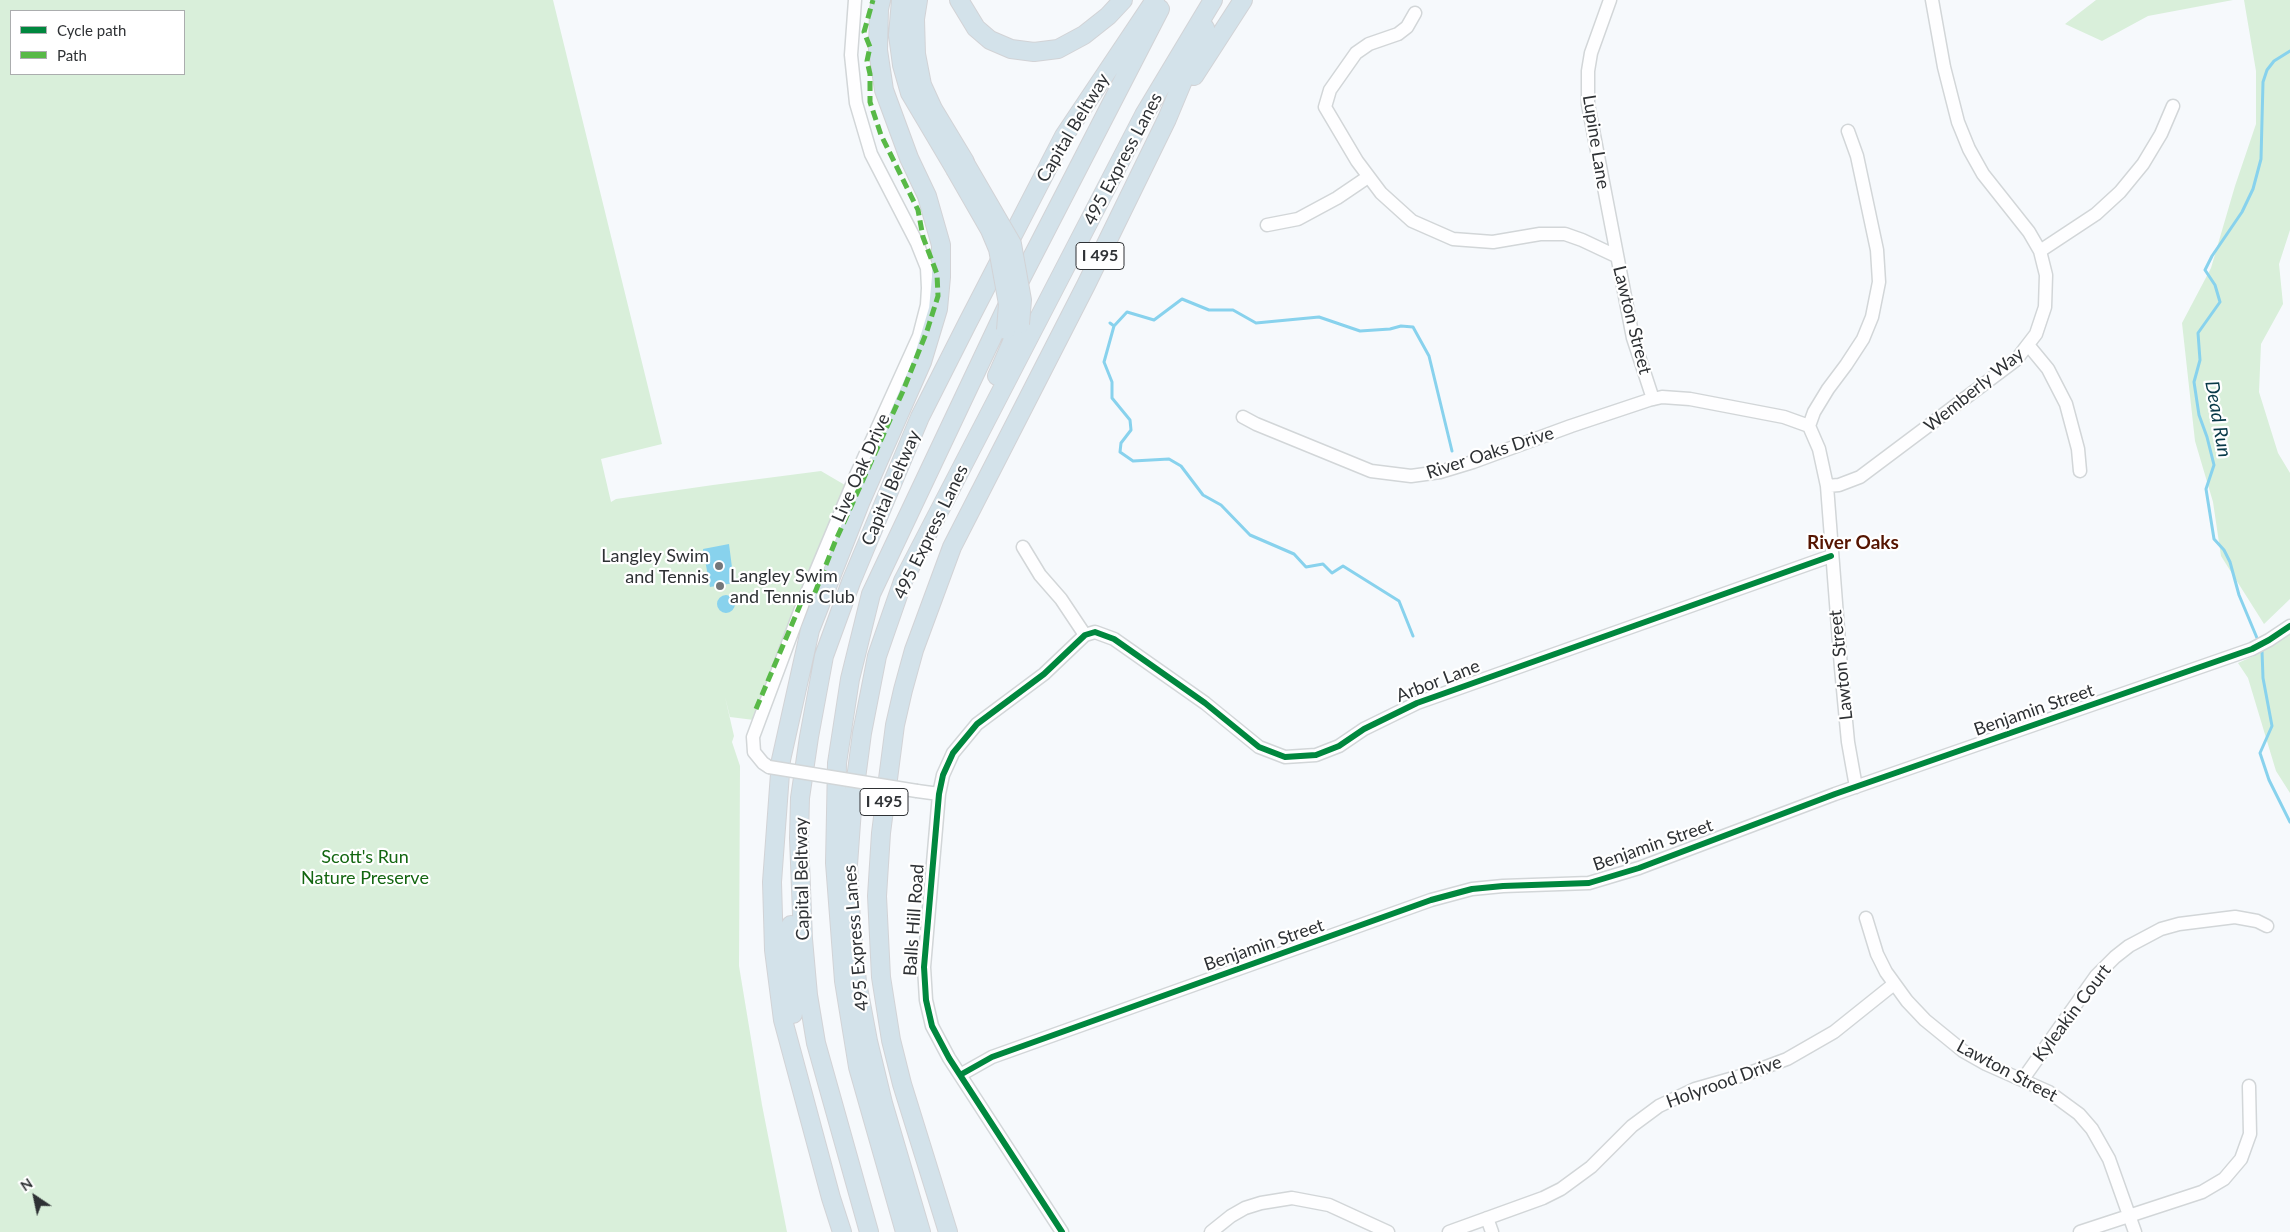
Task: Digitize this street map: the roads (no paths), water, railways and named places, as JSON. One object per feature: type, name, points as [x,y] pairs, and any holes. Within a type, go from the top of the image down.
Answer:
[{"type":"highway","points":[[842,1232],[789,1044],[774,950],[772,882],[781,760],[810,630],[860,502],[922,362],[938,309],[941,245],[927,196],[909,158],[884,90],[878,50],[881,0]]},
{"type":"highway","points":[[901,0],[898,35],[902,65],[910,93],[1012,244],[1022,300],[998,374],[936,496],[903,581]]},
{"type":"highway","points":[[871,594],[1013,327],[998,249],[922,85],[916,54],[915,19],[918,0]]},
{"type":"highway","points":[[960,0],[976,28],[990,40],[1011,49],[1034,52],[1058,49],[1084,35],[1108,16],[1124,0]]},
{"type":"highway","name":"Capital Beltway","points":[[869,1232],[826,1083],[814,1033],[808,995],[804,948],[798,838],[800,798],[824,656],[851,582],[920,417],[1064,136],[1155,0]]},
{"type":"highway","name":"495 Express Lanes","points":[[904,1232],[858,1067],[844,981],[835,864],[837,763],[850,679],[871,594],[1008,304],[1165,0]]},
{"type":"highway","name":"495 Express Lanes","points":[[921,1232],[883,1103],[868,1040],[857,982],[848,866],[852,809],[865,714],[877,656],[903,581],[1144,115],[1212,0]]},
{"type":"highway","name":"I 495","points":[[948,1232],[902,1084],[891,1040],[881,977],[878,930],[879,864],[883,809],[896,725],[914,650],[952,547],[1086,285],[1167,119],[1217,0]]},
{"type":"highway","points":[[1167,119],[1243,0]]},
{"type":"highway","points":[[798,838],[792,906],[792,1008],[812,1124]]},
{"type":"highway","points":[[831,1198],[837,1232]]},
{"type":"street","name":"Live Oak Drive","points":[[855,0],[851,55],[856,103],[872,154],[927,268],[927,305],[919,336],[857,473],[809,586],[753,737],[754,752],[762,763],[770,767],[939,794]]},
{"type":"street","name":"Lupine Lane","points":[[1610,0],[1591,53],[1587,86],[1591,126],[1616,256]]},
{"type":"street","name":"Wemberly Way","points":[[1827,486],[1850,482],[1883,461],[2016,360],[2029,346],[2042,321],[2045,307],[2046,275],[2040,251],[2029,232],[1994,189],[1963,137],[1944,67],[1932,0]]},
{"type":"street","name":"Lawton Street","points":[[1415,13],[1407,27],[1398,34],[1369,44],[1356,53],[1330,90],[1325,107],[1368,177],[1400,212],[1412,221],[1442,235],[1475,242],[1493,242],[1540,234],[1565,234],[1616,256],[1633,338],[1653,399],[1677,397],[1690,399],[1784,417],[1809,426],[1819,449],[1827,486],[1831,556],[1848,742],[1856,787]]},
{"type":"street","points":[[2040,251],[2096,214],[2120,192],[2143,164],[2162,134],[2173,106]]},
{"type":"street","points":[[1809,426],[1814,412],[1828,389],[1862,339],[1872,317],[1879,282],[1878,250],[1857,156],[1848,130]]},
{"type":"street","points":[[1267,225],[1298,219],[1337,198],[1368,177]]},
{"type":"street","points":[[2029,346],[2048,369],[2066,404],[2073,426],[2080,471]]},
{"type":"street","name":"River Oaks Drive","points":[[1243,417],[1372,471],[1411,476],[1440,472],[1472,462],[1653,399]]},
{"type":"street","points":[[1023,547],[1040,576],[1061,600],[1085,635]]},
{"type":"street","name":"Arbor Lane","points":[[1085,635],[1094,632],[1114,639],[1205,703],[1259,747],[1285,757],[1305,757],[1327,752],[1378,722],[1416,703],[1831,556]]},
{"type":"street","name":"Benjamin Street","points":[[960,1076],[992,1057],[1431,900],[1480,888],[1535,884],[1572,885],[1597,881],[1638,868],[1856,787],[2252,649],[2290,626]]},
{"type":"street","name":"Balls Hill Road","points":[[1062,1232],[960,1076],[932,1026],[924,990],[926,942],[939,794],[943,775],[953,752],[977,724],[1044,674],[1085,635]]},
{"type":"street","name":"Lawton Street","points":[[1866,918],[1877,954],[1894,984],[1925,1020],[1956,1046],[1986,1064],[2023,1079],[2064,1102],[2092,1129],[2109,1159],[2135,1232]]},
{"type":"street","name":"Kyleakin Court","points":[[2023,1079],[2096,976],[2129,946],[2161,929],[2188,922],[2246,918],[2267,926]]},
{"type":"street","name":"Holyrood Drive","points":[[1449,1232],[1544,1198],[1576,1179],[1591,1167],[1632,1126],[1668,1101],[1695,1089],[1771,1066],[1812,1046],[1841,1027],[1894,984]]},
{"type":"street","points":[[2080,1232],[2202,1192],[2224,1178],[2234,1169],[2246,1147],[2250,1134],[2249,1086]]},
{"type":"street","points":[[1212,1232],[1231,1216],[1245,1208],[1268,1201],[1292,1198],[1329,1204],[1388,1232]]},
{"type":"street","points":[[1487,1218],[1492,1232]]},
{"type":"water","name":"Langley Swim and Tennis","points":[[729,544],[734,583],[710,587],[703,549]]},
{"type":"water","points":[[722,595],[730,595],[735,600],[733,611],[722,613],[717,608],[717,600]]},
{"type":"waterway","name":"Dead Run","points":[[2257,638],[2239,595],[2230,562],[2224,550],[2214,539],[2206,489],[2214,465],[2199,415],[2194,382],[2200,360],[2198,333],[2220,302],[2215,285],[2205,270],[2212,256],[2242,212],[2253,189],[2261,159],[2263,82],[2267,70],[2274,61],[2290,51]]},
{"type":"waterway","points":[[1114,326],[1127,312],[1154,320],[1182,299],[1209,310],[1233,310],[1256,323],[1319,317],[1360,331],[1390,329],[1401,326],[1413,327],[1429,356],[1452,451]]},
{"type":"waterway","points":[[1110,323],[1114,326],[1104,362],[1112,382],[1112,398],[1130,420],[1131,430],[1121,443],[1120,452],[1133,461],[1169,459],[1181,466],[1203,495],[1221,505],[1250,535],[1294,554],[1306,567],[1323,564],[1332,573],[1343,566],[1399,601],[1413,636]]},
{"type":"waterway","name":"Dead Run","points":[[2262,651],[2263,678],[2272,726],[2260,753],[2269,780],[2290,822]]},
{"type":"place","name":"Langley Swim and Tennis","points":[[719,566]]},
{"type":"place","name":"Langley Swim and Tennis Club","points":[[720,586]]},
{"type":"district","name":"River Oaks","points":[[1853,543]]},
{"type":"park label","name":"Scott's Run Nature Preserve","points":[[365,868]]}]
